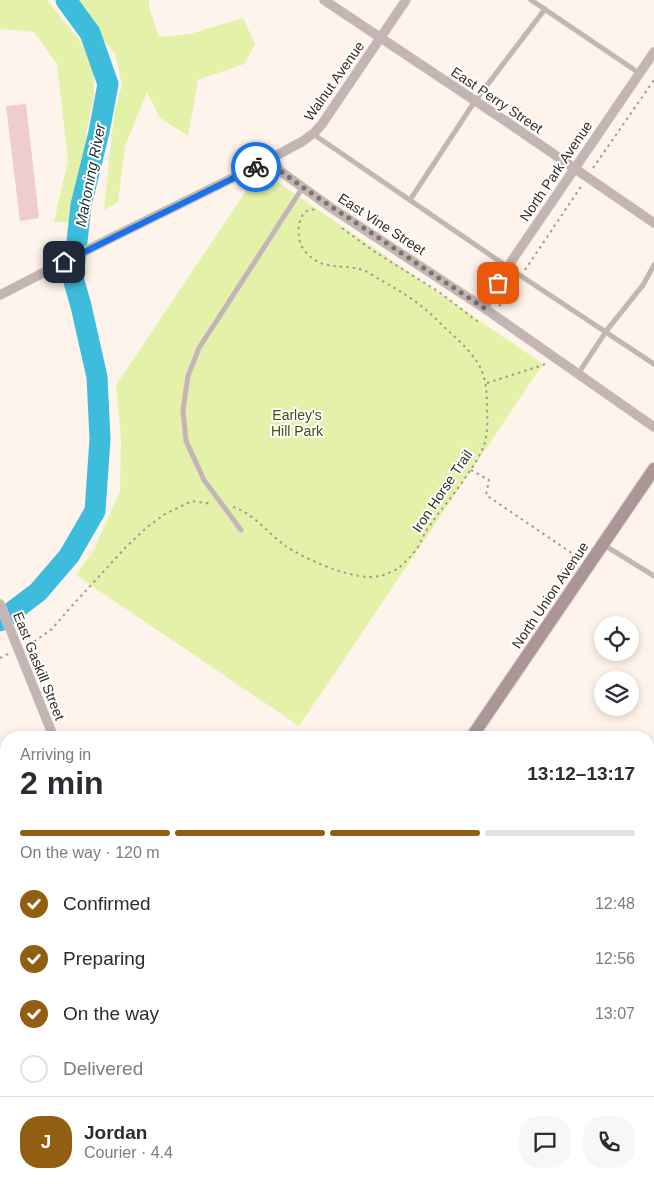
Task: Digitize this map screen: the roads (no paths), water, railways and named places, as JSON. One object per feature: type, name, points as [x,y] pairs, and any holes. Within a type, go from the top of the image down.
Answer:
[{"type":"main road","name":"North Union Avenue","points":[[476,731],[654,469]]},
{"type":"street","name":"East Perry Street","points":[[324,0],[654,223]]},
{"type":"street","name":"Walnut Avenue","points":[[0,295],[272,158],[313,134],[322,124],[406,0]]},
{"type":"street","name":"North Park Avenue","points":[[488,311],[508,267],[654,52]]},
{"type":"street","name":"East Vine Street","points":[[272,158],[280,171],[303,188],[488,311],[654,427]]},
{"type":"street","name":"East Gaskill Street","points":[[0,604],[51,731]]},
{"type":"lane","points":[[531,0],[639,73]]},
{"type":"lane","points":[[410,200],[476,102],[545,9]]},
{"type":"lane","points":[[313,134],[654,364]]},
{"type":"lane","points":[[242,530],[204,480],[186,441],[183,410],[188,376],[199,348],[303,188]]},
{"type":"lane","points":[[578,374],[605,332],[642,285],[654,265]]},
{"type":"lane","points":[[603,544],[654,576]]},
{"type":"waterway","name":"Mahoning River","points":[[0,621],[38,592],[69,556],[95,511],[100,439],[97,377],[73,278],[81,205],[99,132],[108,84],[90,33],[66,0]]},
{"type":"park label","name":"Earley's Hill Park","points":[[297,424]]}]
